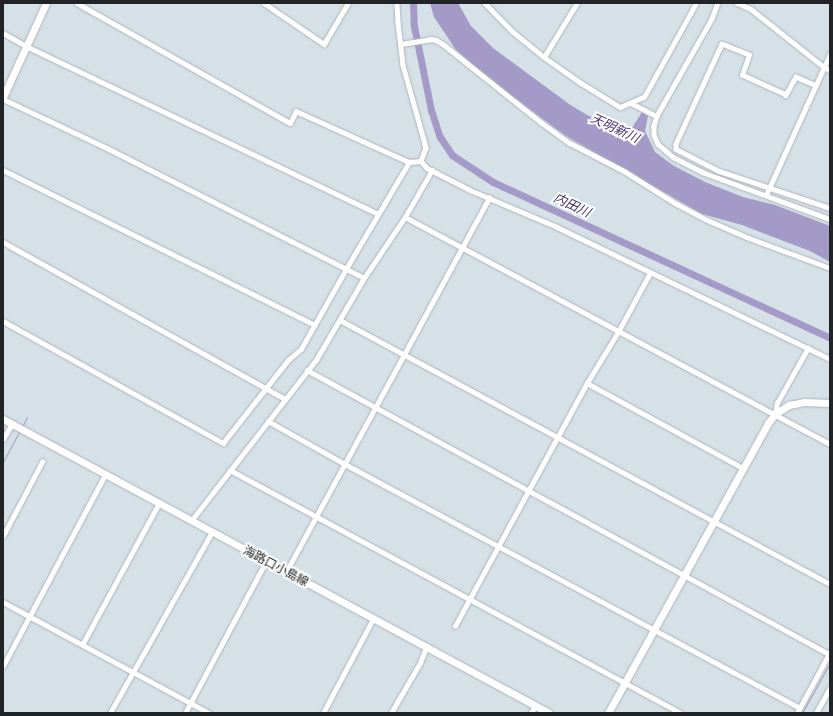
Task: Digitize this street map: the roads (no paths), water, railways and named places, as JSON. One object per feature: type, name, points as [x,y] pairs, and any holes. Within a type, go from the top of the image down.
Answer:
[{"type":"main road","points":[[3,98],[46,3]]},
{"type":"main road","points":[[608,713],[743,468],[775,414],[794,403],[830,403]]},
{"type":"main road","name":"海路口小島線","points":[[3,419],[549,713]]},
{"type":"street","points":[[77,3],[290,123],[296,111],[409,162],[421,162],[432,170],[489,198],[557,227],[830,359]]},
{"type":"street","points":[[264,3],[324,44],[348,3]]},
{"type":"street","points":[[397,3],[400,44],[406,74],[426,148],[421,162]]},
{"type":"street","points":[[485,3],[512,31],[544,57],[618,106],[634,104],[644,97],[696,3]]},
{"type":"street","points":[[544,57],[577,3]]},
{"type":"street","points":[[718,3],[712,19],[657,116],[654,126],[654,135],[658,144],[673,157],[702,172],[830,219]]},
{"type":"street","points":[[737,3],[751,9],[824,67],[830,70]]},
{"type":"street","points":[[751,9],[754,3]]},
{"type":"street","points":[[3,33],[26,46],[378,214]]},
{"type":"street","points":[[400,44],[431,39],[443,44],[487,81],[570,143],[624,171],[675,203],[705,219],[749,238],[830,268]]},
{"type":"street","points":[[816,86],[796,77],[786,96],[742,75],[749,55],[723,44],[720,46],[676,144],[676,149],[719,171],[830,208]]},
{"type":"street","points":[[766,195],[830,54]]},
{"type":"street","points":[[3,98],[114,152],[364,278]]},
{"type":"street","points":[[634,104],[657,116]]},
{"type":"street","points":[[3,321],[223,443],[288,360],[301,349],[409,162]]},
{"type":"street","points":[[3,170],[315,325]]},
{"type":"street","points":[[190,521],[308,370],[340,320],[364,278],[405,217],[432,170]]},
{"type":"street","points":[[286,572],[489,198]]},
{"type":"street","points":[[405,217],[830,444]]},
{"type":"street","points":[[3,242],[285,399]]},
{"type":"street","points":[[455,626],[587,383],[618,332],[650,273]]},
{"type":"street","points":[[340,320],[830,584]]},
{"type":"street","points":[[775,414],[778,403],[808,348]]},
{"type":"street","points":[[308,370],[529,492],[830,653],[797,713]]},
{"type":"street","points":[[587,383],[743,468]]},
{"type":"street","points":[[268,421],[344,464],[800,708]]},
{"type":"street","points":[[3,439],[12,424]]},
{"type":"street","points":[[3,536],[42,462]]},
{"type":"street","points":[[230,470],[681,713]]},
{"type":"street","points":[[3,666],[105,475]]},
{"type":"street","points":[[82,645],[158,503]]},
{"type":"street","points":[[110,713],[212,532]]},
{"type":"street","points":[[185,713],[266,561]]},
{"type":"street","points":[[3,602],[209,713]]},
{"type":"street","points":[[323,713],[373,619]]},
{"type":"street","points":[[391,713],[420,663],[426,647]]},
{"type":"street","points":[[816,713],[830,688]]},
{"type":"street","points":[[531,713],[535,706]]},
{"type":"water","name":"天明新川","points":[[430,3],[458,3],[471,26],[493,48],[569,104],[587,115],[610,124],[632,128],[642,112],[648,116],[645,131],[655,152],[674,166],[705,182],[743,197],[775,205],[830,226],[830,262],[810,251],[742,225],[702,214],[566,136],[499,87],[456,50],[434,17]]},
{"type":"waterway","name":"内田川","points":[[413,3],[414,26],[431,110],[440,137],[452,155],[493,182],[830,338]]},
{"type":"waterway","points":[[23,425],[27,417]]},
{"type":"waterway","points":[[3,462],[19,432]]},
{"type":"waterway","points":[[802,713],[830,663]]}]
